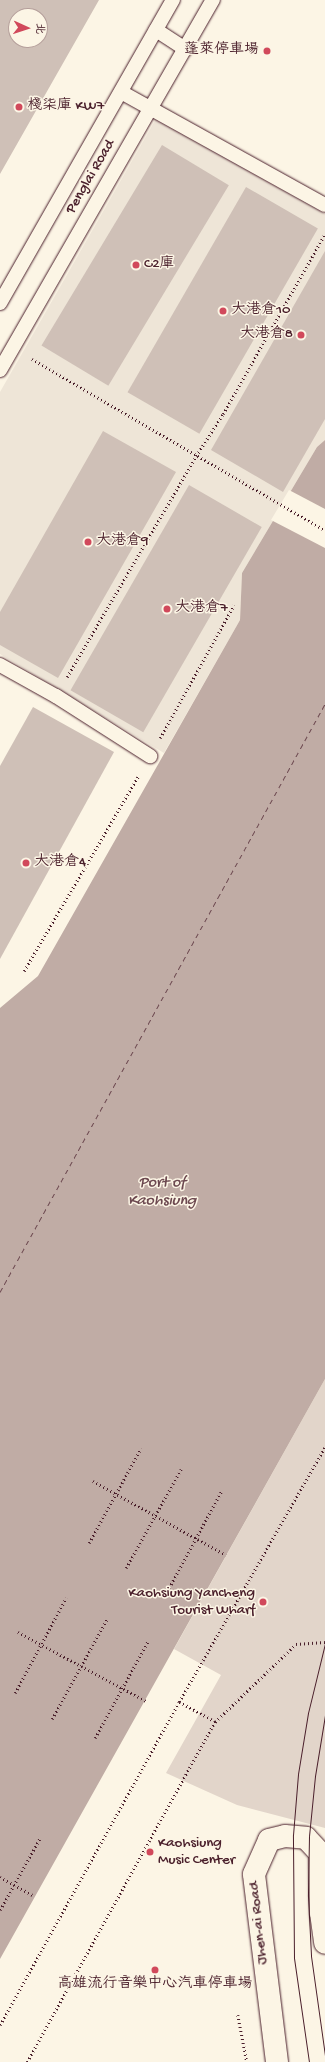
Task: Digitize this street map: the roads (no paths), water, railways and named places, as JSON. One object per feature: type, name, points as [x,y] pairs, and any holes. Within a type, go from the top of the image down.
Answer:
[{"type":"street","name":"Jhen-ai Road","points":[[277,2062],[254,1874],[269,1840],[285,1836],[306,1838],[320,1853],[321,1913],[325,1943]]},
{"type":"lane","name":"Penglai Road","points":[[0,303],[173,0]]},
{"type":"lane","name":"Penglai Road","points":[[0,370],[212,0]]},
{"type":"lane","points":[[156,30],[185,49]]},
{"type":"lane","points":[[121,92],[325,205]]},
{"type":"lane","points":[[0,665],[56,696],[150,756]]},
{"type":"water","name":"Port of Kaohsiung","points":[[325,440],[325,1379],[0,1959],[0,1008],[38,976],[240,620],[242,573],[317,447]]},
{"type":"tram line","points":[[309,2062],[294,1958],[293,1835],[298,1774],[308,1713],[325,1643]]},
{"type":"tram line","points":[[325,1715],[315,1776],[309,1836],[308,1896],[311,1956],[325,2056]]},
{"type":"place","name":"蓬萊停車場","points":[[267,51]]},
{"type":"place","name":"棧柒庫 KW7","points":[[19,107]]},
{"type":"place","name":"C2庫","points":[[136,265]]},
{"type":"place","name":"大港倉10","points":[[223,311]]},
{"type":"place","name":"大港倉8","points":[[301,335]]},
{"type":"place","name":"大港倉9","points":[[88,542]]},
{"type":"place","name":"大港倉7","points":[[167,609]]},
{"type":"place","name":"大港倉4","points":[[26,863]]},
{"type":"place","name":"Kaohsiung Yancheng Tourist Wharf","points":[[263,1602]]},
{"type":"place","name":"Kaohsiung Music Center","points":[[150,1852]]},
{"type":"place","name":"高雄流行音樂中心汽車停車場","points":[[155,1970]]}]
